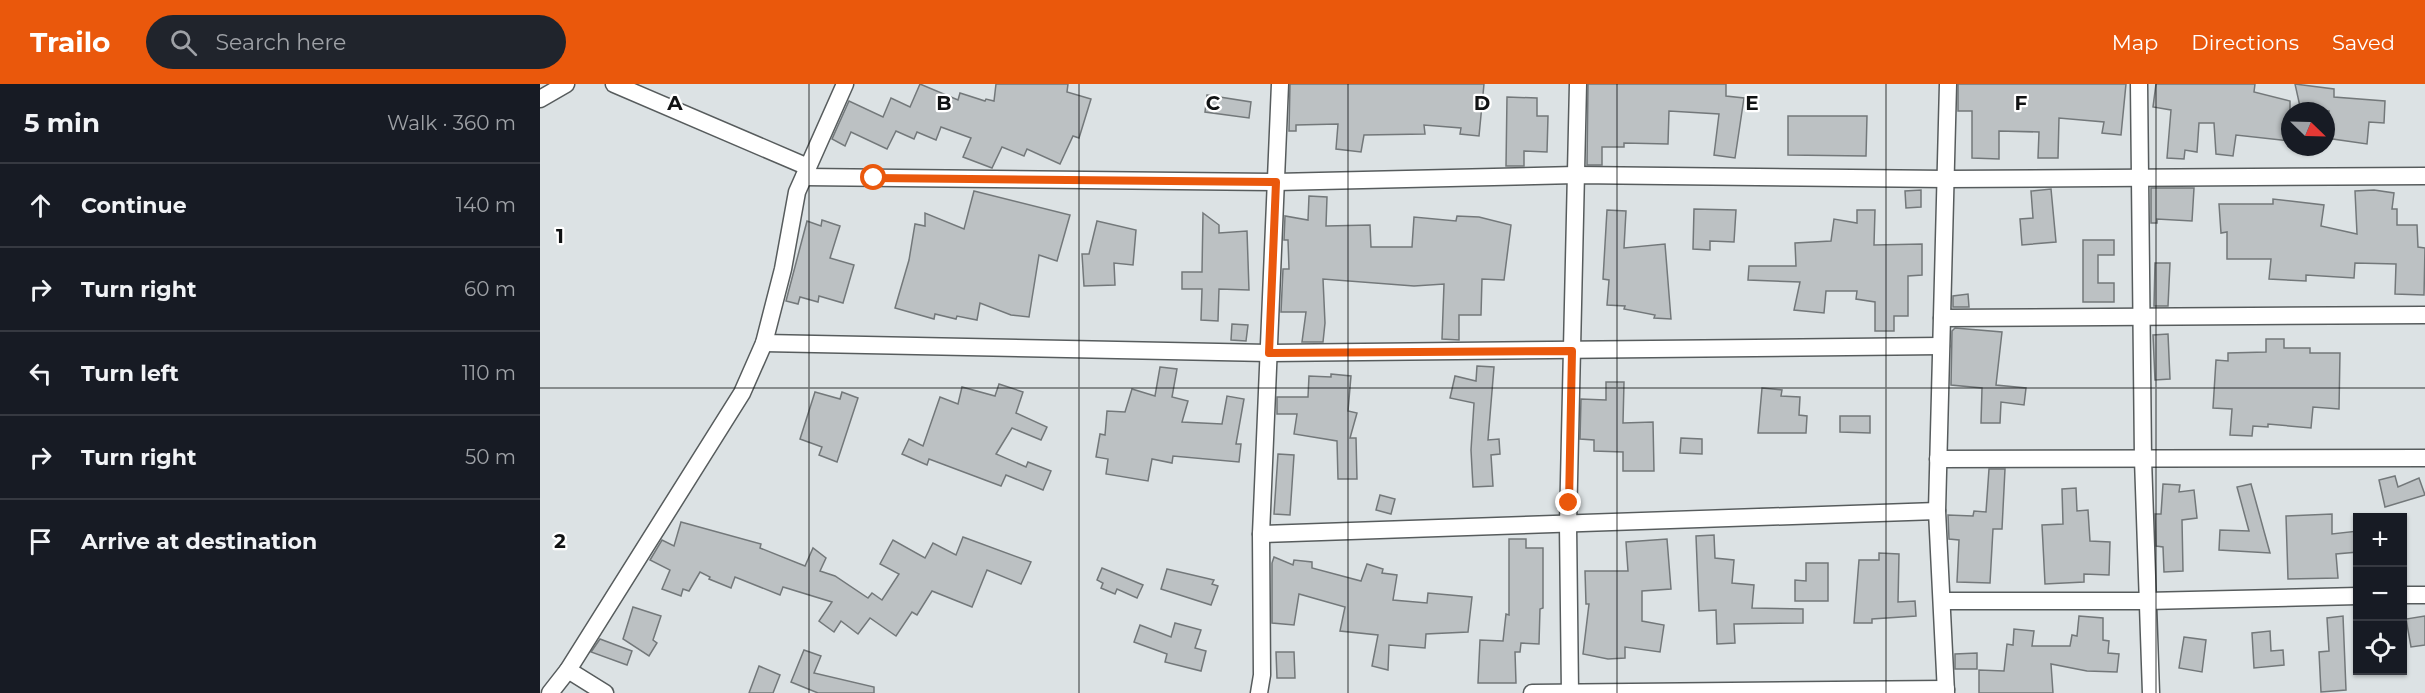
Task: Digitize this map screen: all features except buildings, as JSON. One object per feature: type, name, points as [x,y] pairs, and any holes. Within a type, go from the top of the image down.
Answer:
[{"type":"street","points":[[540,99],[565,84]]},
{"type":"street","points":[[614,84],[806,172],[1276,182],[1576,175],[1947,179],[2425,176]]},
{"type":"street","points":[[550,693],[567,670],[741,393],[764,343],[783,269],[797,192],[845,84]]},
{"type":"street","points":[[1259,693],[1262,675],[1261,534],[1280,84]]},
{"type":"street","points":[[1570,692],[1568,525],[1578,84]]},
{"type":"street","points":[[1532,693],[1946,691],[1937,511],[1948,84]]},
{"type":"street","points":[[2139,84],[2143,459],[2146,602],[2151,693]]},
{"type":"street","points":[[1942,318],[2425,315]]},
{"type":"street","points":[[764,343],[1269,353],[1941,346]]},
{"type":"street","points":[[1938,459],[2425,458]]},
{"type":"street","points":[[1261,534],[1937,511]]},
{"type":"street","points":[[2407,595],[2425,595]]},
{"type":"street","points":[[1942,601],[2146,602],[2353,596]]},
{"type":"street","points":[[567,670],[605,693]]},
{"type":"route","points":[[874,178],[1276,182],[1269,353],[1572,351],[1569,503]]}]
